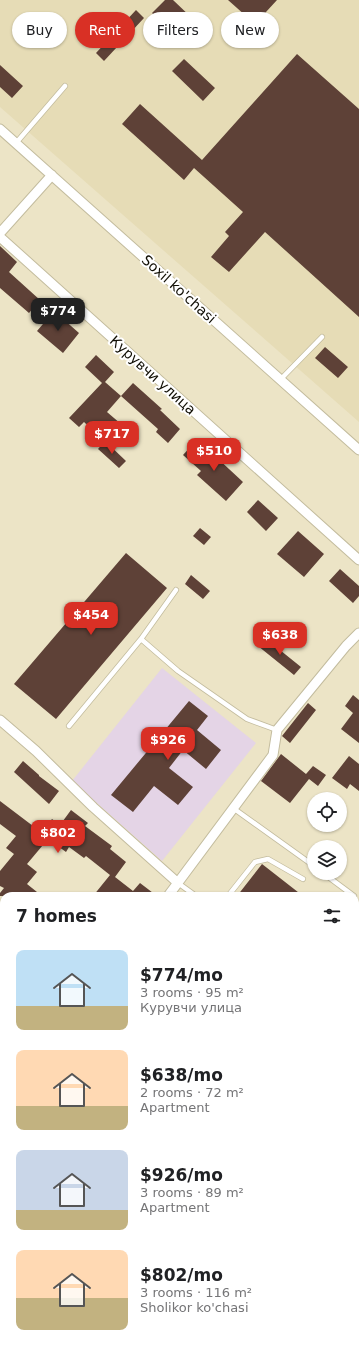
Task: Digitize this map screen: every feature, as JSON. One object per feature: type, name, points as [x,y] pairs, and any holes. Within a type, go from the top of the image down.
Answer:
[{"type":"street","name":"Soxil ko'chasi","points":[[0,129],[359,450]]},
{"type":"street","points":[[0,233],[52,175]]},
{"type":"street","name":"Курувчи улица","points":[[0,237],[359,560]]},
{"type":"street","points":[[171,892],[273,754],[277,730],[346,646],[359,633]]},
{"type":"street","points":[[0,720],[36,751],[93,807],[178,883]]},
{"type":"lane","points":[[16,143],[65,86]]},
{"type":"lane","points":[[280,380],[322,336]]},
{"type":"lane","points":[[69,726],[141,639],[176,590]]},
{"type":"lane","points":[[141,639],[178,671],[247,719],[277,730]]},
{"type":"lane","points":[[233,808],[307,861]]},
{"type":"lane","points":[[231,892],[255,862],[268,859],[303,879]]},
{"type":"lane","points":[[333,880],[349,892]]},
{"type":"lane","points":[[178,883],[190,892]]},
{"type":"shaded area","points":[[0,0],[359,0],[359,422],[0,107]]},
{"type":"shaded area","points":[[162,668],[256,743],[162,861],[72,781]]},
{"type":"building","points":[[165,0],[173,0],[186,12],[153,12]]},
{"type":"building","points":[[228,0],[277,0],[266,12],[242,12]]},
{"type":"building","points":[[136,10],[143,17],[143,19],[135,28],[135,12]]},
{"type":"building","points":[[101,48],[116,48],[104,61],[96,53]]},
{"type":"building","points":[[297,54],[359,109],[359,317],[265,232],[229,272],[211,257],[229,236],[225,232],[243,212],[194,168],[184,180],[122,124],[140,104],[202,160]]},
{"type":"building","points":[[184,59],[215,88],[203,101],[172,71]]},
{"type":"building","points":[[0,65],[23,86],[12,98],[0,87]]},
{"type":"building","points":[[0,246],[17,262],[9,272],[40,300],[29,313],[0,288]]},
{"type":"building","points":[[54,311],[79,333],[63,353],[37,331]]},
{"type":"building","points":[[325,347],[348,367],[338,378],[315,358]]},
{"type":"building","points":[[96,355],[114,372],[105,382],[121,396],[107,412],[121,424],[105,442],[84,422],[79,427],[69,418],[102,383],[85,367]]},
{"type":"building","points":[[133,383],[162,409],[160,410],[180,429],[168,443],[156,432],[158,429],[121,396]]},
{"type":"building","points":[[105,441],[126,461],[119,468],[98,449]]},
{"type":"building","points":[[194,443],[212,459],[215,456],[243,482],[226,501],[197,475],[201,471],[183,455]]},
{"type":"building","points":[[258,500],[278,518],[266,531],[247,512]]},
{"type":"building","points":[[200,528],[211,537],[204,545],[193,536]]},
{"type":"building","points":[[298,531],[324,554],[304,577],[277,554]]},
{"type":"building","points":[[126,553],[167,588],[56,719],[14,684]]},
{"type":"building","points":[[340,569],[359,586],[359,596],[353,603],[329,581]]},
{"type":"building","points":[[191,575],[210,591],[203,599],[185,584]]},
{"type":"building","points":[[265,638],[301,667],[294,675],[258,646]]},
{"type":"building","points":[[353,695],[359,700],[359,743],[341,729],[353,713],[345,706]]},
{"type":"building","points":[[189,701],[208,716],[197,730],[221,750],[206,769],[183,750],[169,768],[193,787],[178,805],[154,786],[133,812],[111,795]]},
{"type":"building","points":[[308,703],[316,710],[290,743],[282,736]]},
{"type":"building","points":[[281,754],[306,774],[313,766],[326,775],[318,786],[309,779],[290,803],[261,781]]},
{"type":"building","points":[[349,756],[359,764],[359,791],[350,784],[347,789],[332,778]]},
{"type":"building","points":[[23,761],[39,776],[59,791],[49,804],[14,772]]},
{"type":"building","points":[[0,801],[33,826],[38,820],[46,827],[52,819],[60,825],[71,810],[88,823],[85,826],[112,846],[110,849],[126,862],[115,877],[133,891],[140,883],[152,892],[96,892],[110,875],[86,856],[84,858],[69,847],[66,852],[48,839],[27,864],[37,872],[27,884],[37,892],[1,892],[4,888],[0,886],[0,871],[14,854],[6,848],[16,836],[0,824]]},
{"type":"building","points":[[262,864],[298,892],[240,892]]}]
